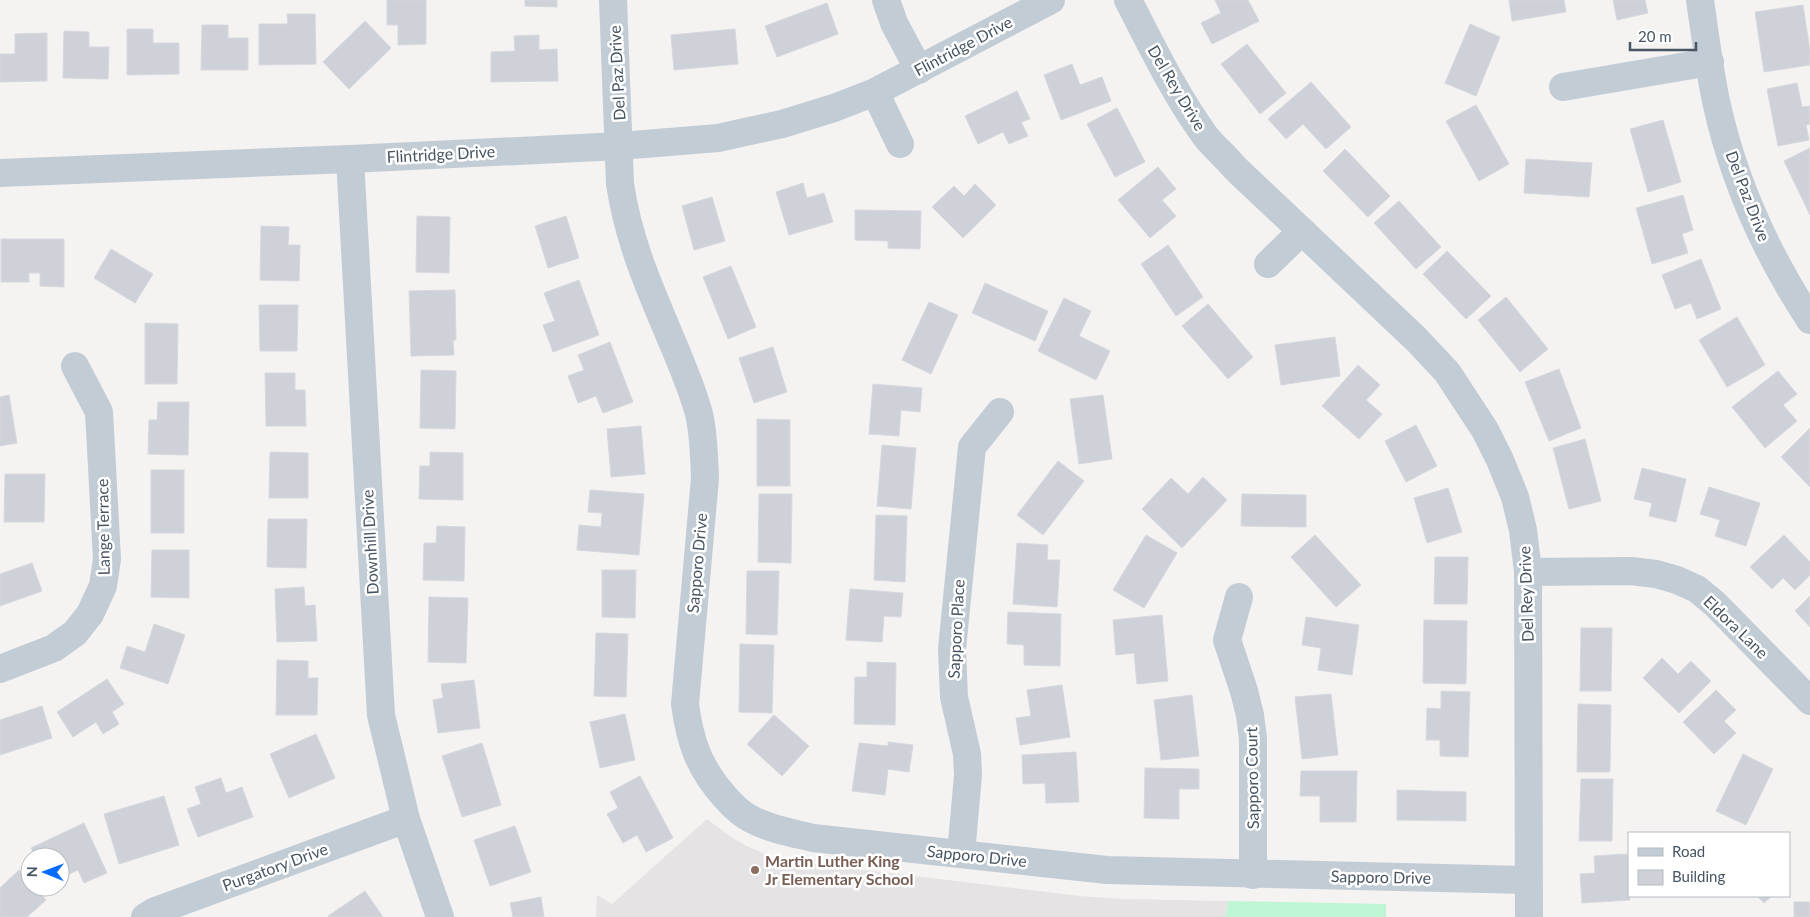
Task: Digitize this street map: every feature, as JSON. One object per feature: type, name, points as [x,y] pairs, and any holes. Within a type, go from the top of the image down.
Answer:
[{"type":"street","name":"Del Paz Drive","points":[[613,0],[620,146]]},
{"type":"street","points":[[886,0],[894,23],[919,70]]},
{"type":"street","name":"Flintridge Drive","points":[[0,173],[620,146],[685,141],[748,133],[834,108],[875,92],[1052,0]]},
{"type":"street","name":"Del Rey Drive","points":[[1128,0],[1170,82],[1208,138],[1235,168],[1416,339],[1447,372],[1485,430],[1500,460],[1515,497],[1523,530],[1528,572],[1529,917]]},
{"type":"street","name":"Del Paz Drive","points":[[1700,0],[1716,101],[1738,178],[1753,218],[1772,257],[1810,320]]},
{"type":"street","points":[[1563,88],[1710,62]]},
{"type":"street","points":[[875,92],[900,144]]},
{"type":"street","name":"Sapporo Drive","points":[[620,146],[620,184],[630,237],[688,381],[699,415],[705,478],[685,704],[688,728],[697,756],[710,781],[730,803],[750,818],[778,830],[813,838],[1107,870],[1253,875],[1528,880]]},
{"type":"street","name":"Downhill Drive","points":[[350,159],[378,692],[385,737],[406,819],[440,917]]},
{"type":"street","points":[[1268,264],[1302,231]]},
{"type":"street","name":"Lange Terrace","points":[[0,669],[54,648],[76,633],[90,614],[103,586],[107,559],[99,412],[75,366]]},
{"type":"street","name":"Sapporo Place","points":[[961,854],[968,775],[967,754],[954,698],[952,649],[972,447],[1000,412]]},
{"type":"street","name":"Eldora Lane","points":[[1528,572],[1631,571],[1656,574],[1677,580],[1697,589],[1715,604],[1810,701]]},
{"type":"street","name":"Sapporo Court","points":[[1239,597],[1227,640],[1244,691],[1253,739],[1253,875]]},
{"type":"street","name":"Purgatory Drive","points":[[145,917],[162,909],[406,819]]},
{"type":"shaded area","name":"Martin Luther King Jr Elementary School","points":[[707,819],[734,839],[749,847],[770,856],[790,861],[1080,896],[1122,899],[1228,901],[1226,917],[596,917],[597,895],[612,904]]},
{"type":"green space","points":[[1228,901],[1386,904],[1386,917],[1226,917]]},
{"type":"building","points":[[387,0],[426,0],[426,44],[398,45],[398,25],[387,25]]},
{"type":"building","points":[[525,0],[557,0],[557,7],[525,6]]},
{"type":"building","points":[[1215,0],[1248,0],[1259,21],[1212,44],[1201,23],[1221,13]]},
{"type":"building","points":[[1509,0],[1564,0],[1566,12],[1512,21]]},
{"type":"building","points":[[1613,0],[1645,0],[1648,13],[1617,20]]},
{"type":"building","points":[[827,3],[838,34],[777,57],[765,26]]},
{"type":"building","points":[[1803,5],[1810,51],[1810,65],[1764,72],[1755,12]]},
{"type":"building","points":[[287,14],[315,14],[316,64],[259,65],[259,24],[288,24]]},
{"type":"building","points":[[365,21],[391,48],[349,89],[323,62]]},
{"type":"building","points":[[1470,24],[1500,37],[1476,96],[1445,83]]},
{"type":"building","points":[[202,25],[228,25],[228,38],[248,38],[248,70],[201,70]]},
{"type":"building","points":[[127,29],[153,29],[153,43],[179,43],[179,74],[127,75]]},
{"type":"building","points":[[735,29],[738,64],[674,70],[671,35]]},
{"type":"building","points":[[64,31],[89,32],[89,47],[109,47],[108,79],[63,78]]},
{"type":"building","points":[[47,33],[47,81],[0,82],[0,54],[15,54],[15,34]]},
{"type":"building","points":[[539,35],[539,50],[557,49],[558,81],[491,82],[491,52],[515,51],[514,36]]},
{"type":"building","points":[[1247,44],[1286,93],[1260,114],[1221,64]]},
{"type":"building","points":[[1072,64],[1080,85],[1102,77],[1111,101],[1061,120],[1044,75]]},
{"type":"building","points":[[1311,82],[1351,127],[1326,149],[1303,124],[1286,139],[1268,119]]},
{"type":"building","points":[[1797,83],[1802,107],[1810,106],[1810,124],[1806,125],[1809,140],[1778,146],[1767,89]]},
{"type":"building","points":[[1017,91],[1030,119],[1021,122],[1028,136],[1009,144],[1003,132],[978,144],[965,116]]},
{"type":"building","points":[[1476,105],[1509,164],[1479,181],[1446,121]]},
{"type":"building","points":[[1117,108],[1145,162],[1115,177],[1087,124]]},
{"type":"building","points":[[1663,120],[1681,182],[1648,192],[1630,129]]},
{"type":"building","points":[[1810,148],[1810,215],[1784,161]]},
{"type":"building","points":[[1345,149],[1390,196],[1368,217],[1323,171]]},
{"type":"building","points":[[1526,159],[1592,163],[1589,197],[1524,193]]},
{"type":"building","points":[[1158,167],[1176,189],[1162,200],[1176,216],[1150,238],[1118,200]]},
{"type":"building","points":[[803,183],[807,198],[824,193],[833,222],[789,235],[776,192]]},
{"type":"building","points":[[975,184],[996,205],[963,238],[932,207],[954,186],[964,196]]},
{"type":"building","points":[[1683,195],[1693,230],[1682,234],[1688,253],[1652,264],[1636,208]]},
{"type":"building","points":[[712,197],[725,241],[694,250],[682,206]]},
{"type":"building","points":[[1399,201],[1441,247],[1416,269],[1374,223]]},
{"type":"building","points":[[855,210],[921,211],[920,249],[888,248],[888,241],[855,240]]},
{"type":"building","points":[[417,216],[450,217],[449,273],[416,272]]},
{"type":"building","points":[[566,216],[579,258],[548,268],[535,226]]},
{"type":"building","points":[[261,226],[289,227],[288,245],[300,245],[299,281],[260,280]]},
{"type":"building","points":[[1,239],[64,239],[64,287],[40,286],[40,273],[29,273],[29,282],[1,282]]},
{"type":"building","points":[[1168,245],[1203,297],[1176,316],[1141,264]]},
{"type":"building","points":[[111,249],[153,274],[135,303],[94,278]]},
{"type":"building","points":[[1447,251],[1491,296],[1466,319],[1423,274]]},
{"type":"building","points":[[1701,259],[1721,309],[1697,319],[1691,303],[1675,309],[1662,275]]},
{"type":"building","points":[[731,266],[756,327],[728,339],[703,277]]},
{"type":"building","points":[[579,280],[599,335],[553,352],[543,325],[555,321],[544,293]]},
{"type":"building","points":[[985,283],[1048,311],[1035,341],[972,313]]},
{"type":"building","points":[[455,290],[456,340],[453,340],[454,355],[411,356],[409,291]]},
{"type":"building","points":[[1506,297],[1548,349],[1520,372],[1478,320]]},
{"type":"building","points":[[1064,298],[1091,311],[1079,336],[1110,351],[1096,380],[1038,351]]},
{"type":"building","points":[[929,302],[958,315],[931,374],[902,360]]},
{"type":"building","points":[[1208,304],[1253,357],[1228,379],[1182,326]]},
{"type":"building","points":[[259,305],[298,305],[297,351],[260,351]]},
{"type":"building","points":[[1737,317],[1765,365],[1727,387],[1699,340]]},
{"type":"building","points":[[145,323],[178,324],[177,384],[145,384]]},
{"type":"building","points":[[1335,337],[1340,376],[1281,385],[1275,345]]},
{"type":"building","points":[[610,342],[633,402],[603,413],[596,396],[578,403],[568,376],[584,370],[578,355]]},
{"type":"building","points":[[773,347],[787,392],[754,403],[739,358]]},
{"type":"building","points":[[1358,365],[1380,385],[1366,400],[1382,414],[1359,439],[1322,406]]},
{"type":"building","points":[[1559,369],[1581,428],[1549,441],[1525,382]]},
{"type":"building","points":[[421,370],[456,371],[455,429],[420,428]]},
{"type":"building","points":[[1778,371],[1797,394],[1783,405],[1797,421],[1765,448],[1732,407]]},
{"type":"building","points":[[265,373],[295,373],[295,390],[305,390],[306,426],[266,426]]},
{"type":"building","points":[[873,384],[922,388],[920,412],[901,410],[899,436],[869,434]]},
{"type":"building","points":[[9,395],[17,443],[0,446],[0,397]]},
{"type":"building","points":[[1103,395],[1112,459],[1079,464],[1070,399]]},
{"type":"building","points":[[158,402],[189,402],[188,455],[148,454],[149,420],[157,420]]},
{"type":"building","points":[[757,419],[790,420],[790,486],[757,486]]},
{"type":"building","points":[[1416,425],[1437,466],[1406,482],[1385,441]]},
{"type":"building","points":[[641,426],[645,474],[611,477],[607,429]]},
{"type":"building","points":[[1810,428],[1810,487],[1781,457]]},
{"type":"building","points":[[1585,439],[1601,501],[1569,509],[1553,448]]},
{"type":"building","points":[[882,445],[916,448],[911,509],[877,506]]},
{"type":"building","points":[[270,452],[308,453],[308,498],[269,498]]},
{"type":"building","points":[[430,452],[463,453],[463,500],[419,499],[420,466],[430,466]]},
{"type":"building","points":[[1058,461],[1084,481],[1043,535],[1017,515]]},
{"type":"building","points":[[1642,468],[1686,479],[1676,522],[1649,516],[1652,503],[1634,499]]},
{"type":"building","points":[[151,470],[184,470],[184,533],[151,533]]},
{"type":"building","points":[[5,474],[45,474],[44,522],[4,522]]},
{"type":"building","points":[[1203,477],[1227,500],[1182,548],[1142,509],[1171,478],[1188,494]]},
{"type":"building","points":[[1709,487],[1760,503],[1746,546],[1715,536],[1720,520],[1700,514]]},
{"type":"building","points":[[1448,488],[1462,532],[1427,543],[1414,498]]},
{"type":"building","points":[[590,490],[644,494],[639,555],[577,550],[579,525],[601,527],[602,513],[588,512]]},
{"type":"building","points":[[759,494],[792,494],[791,563],[758,562]]},
{"type":"building","points":[[1242,494],[1306,495],[1306,527],[1241,526]]},
{"type":"building","points":[[876,515],[907,516],[905,582],[874,580]]},
{"type":"building","points":[[268,519],[307,519],[306,568],[267,567]]},
{"type":"building","points":[[437,526],[465,527],[464,581],[423,580],[424,543],[436,543]]},
{"type":"building","points":[[1146,535],[1177,553],[1144,608],[1113,590]]},
{"type":"building","points":[[1315,535],[1361,585],[1336,607],[1291,557]]},
{"type":"building","points":[[1784,535],[1810,562],[1810,575],[1795,590],[1783,578],[1772,589],[1750,567]]},
{"type":"building","points":[[1017,543],[1048,545],[1047,560],[1060,560],[1057,607],[1013,604]]},
{"type":"building","points":[[152,550],[189,550],[189,598],[151,597]]},
{"type":"building","points":[[1435,557],[1468,557],[1467,604],[1434,604]]},
{"type":"building","points":[[32,563],[42,591],[0,606],[0,574]]},
{"type":"building","points":[[602,570],[636,570],[635,618],[602,617]]},
{"type":"building","points":[[747,571],[779,571],[777,635],[746,634]]},
{"type":"building","points":[[304,587],[305,606],[315,605],[317,641],[277,642],[275,589]]},
{"type":"building","points":[[850,589],[903,593],[901,617],[884,616],[882,642],[846,640]]},
{"type":"building","points":[[1810,596],[1810,627],[1795,611]]},
{"type":"building","points":[[429,597],[468,598],[466,663],[428,662]]},
{"type":"building","points":[[1008,612],[1061,614],[1060,666],[1024,665],[1024,645],[1007,644]]},
{"type":"building","points":[[1162,615],[1168,681],[1137,684],[1134,653],[1116,655],[1113,620]]},
{"type":"building","points":[[1306,617],[1359,625],[1352,675],[1318,670],[1321,648],[1302,645]]},
{"type":"building","points":[[1424,620],[1467,621],[1466,684],[1423,683]]},
{"type":"building","points":[[154,624],[185,635],[168,684],[120,668],[127,646],[145,652]]},
{"type":"building","points":[[1581,628],[1612,628],[1611,691],[1580,691]]},
{"type":"building","points":[[596,633],[628,634],[626,697],[594,696]]},
{"type":"building","points":[[740,644],[774,645],[772,713],[739,712]]},
{"type":"building","points":[[1662,658],[1678,674],[1691,661],[1711,681],[1679,713],[1643,678]]},
{"type":"building","points":[[277,660],[308,661],[308,678],[318,678],[317,715],[276,715]]},
{"type":"building","points":[[867,662],[896,663],[895,725],[854,724],[855,677],[867,677]]},
{"type":"building","points":[[107,679],[124,704],[112,712],[119,724],[103,734],[96,722],[73,737],[57,712]]},
{"type":"building","points":[[474,680],[480,728],[438,733],[433,700],[443,698],[441,684]]},
{"type":"building","points":[[1062,685],[1070,737],[1020,745],[1016,718],[1031,716],[1027,690]]},
{"type":"building","points":[[1716,690],[1736,710],[1724,721],[1736,733],[1714,754],[1683,722]]},
{"type":"building","points":[[1441,691],[1470,692],[1468,757],[1440,756],[1440,740],[1426,740],[1427,708],[1441,709]]},
{"type":"building","points":[[1331,694],[1338,755],[1302,759],[1295,697]]},
{"type":"building","points":[[1192,695],[1199,756],[1161,760],[1154,700]]},
{"type":"building","points":[[1578,704],[1611,705],[1610,772],[1577,772]]},
{"type":"building","points":[[42,706],[52,738],[0,755],[0,720]]},
{"type":"building","points":[[625,714],[635,760],[600,768],[590,722]]},
{"type":"building","points":[[774,715],[809,746],[782,776],[747,744]]},
{"type":"building","points":[[316,734],[335,778],[289,798],[270,754]]},
{"type":"building","points":[[888,742],[913,745],[909,772],[888,769],[885,795],[852,791],[859,743],[888,746]]},
{"type":"building","points":[[482,743],[501,805],[462,817],[442,756]]},
{"type":"building","points":[[1076,752],[1079,802],[1046,803],[1045,783],[1023,784],[1022,755]]},
{"type":"building","points":[[1743,754],[1773,769],[1746,825],[1716,811]]},
{"type":"building","points":[[1145,768],[1199,769],[1199,789],[1179,789],[1179,819],[1144,818]]},
{"type":"building","points":[[1301,771],[1357,771],[1356,822],[1320,822],[1320,796],[1300,796]]},
{"type":"building","points":[[640,776],[673,838],[646,852],[637,835],[623,843],[607,814],[618,808],[610,792]]},
{"type":"building","points":[[221,778],[226,793],[242,787],[253,817],[198,837],[187,809],[201,804],[195,787]]},
{"type":"building","points":[[1581,779],[1613,779],[1612,841],[1579,841]]},
{"type":"building","points":[[1397,790],[1466,792],[1466,821],[1397,820]]},
{"type":"building","points":[[164,796],[179,845],[119,864],[104,814]]},
{"type":"building","points":[[84,823],[107,873],[84,883],[78,870],[70,874],[70,847],[33,847]]},
{"type":"building","points":[[515,826],[531,872],[490,886],[474,840]]},
{"type":"building","points":[[1627,854],[1628,897],[1630,897],[1630,900],[1582,903],[1580,874],[1595,873],[1594,856]]},
{"type":"building","points":[[19,870],[20,897],[43,897],[46,900],[27,917],[0,917],[0,888]]},
{"type":"building","points":[[365,891],[383,917],[328,916]]},
{"type":"building","points":[[541,897],[544,917],[513,917],[510,903]]},
{"type":"building","points":[[1758,897],[1771,897],[1764,903]]},
{"type":"building","points":[[1794,902],[1810,902],[1810,917],[1794,917]]},
{"type":"place","name":"Martin Luther King Jr Elementary School","points":[[755,870]]}]
